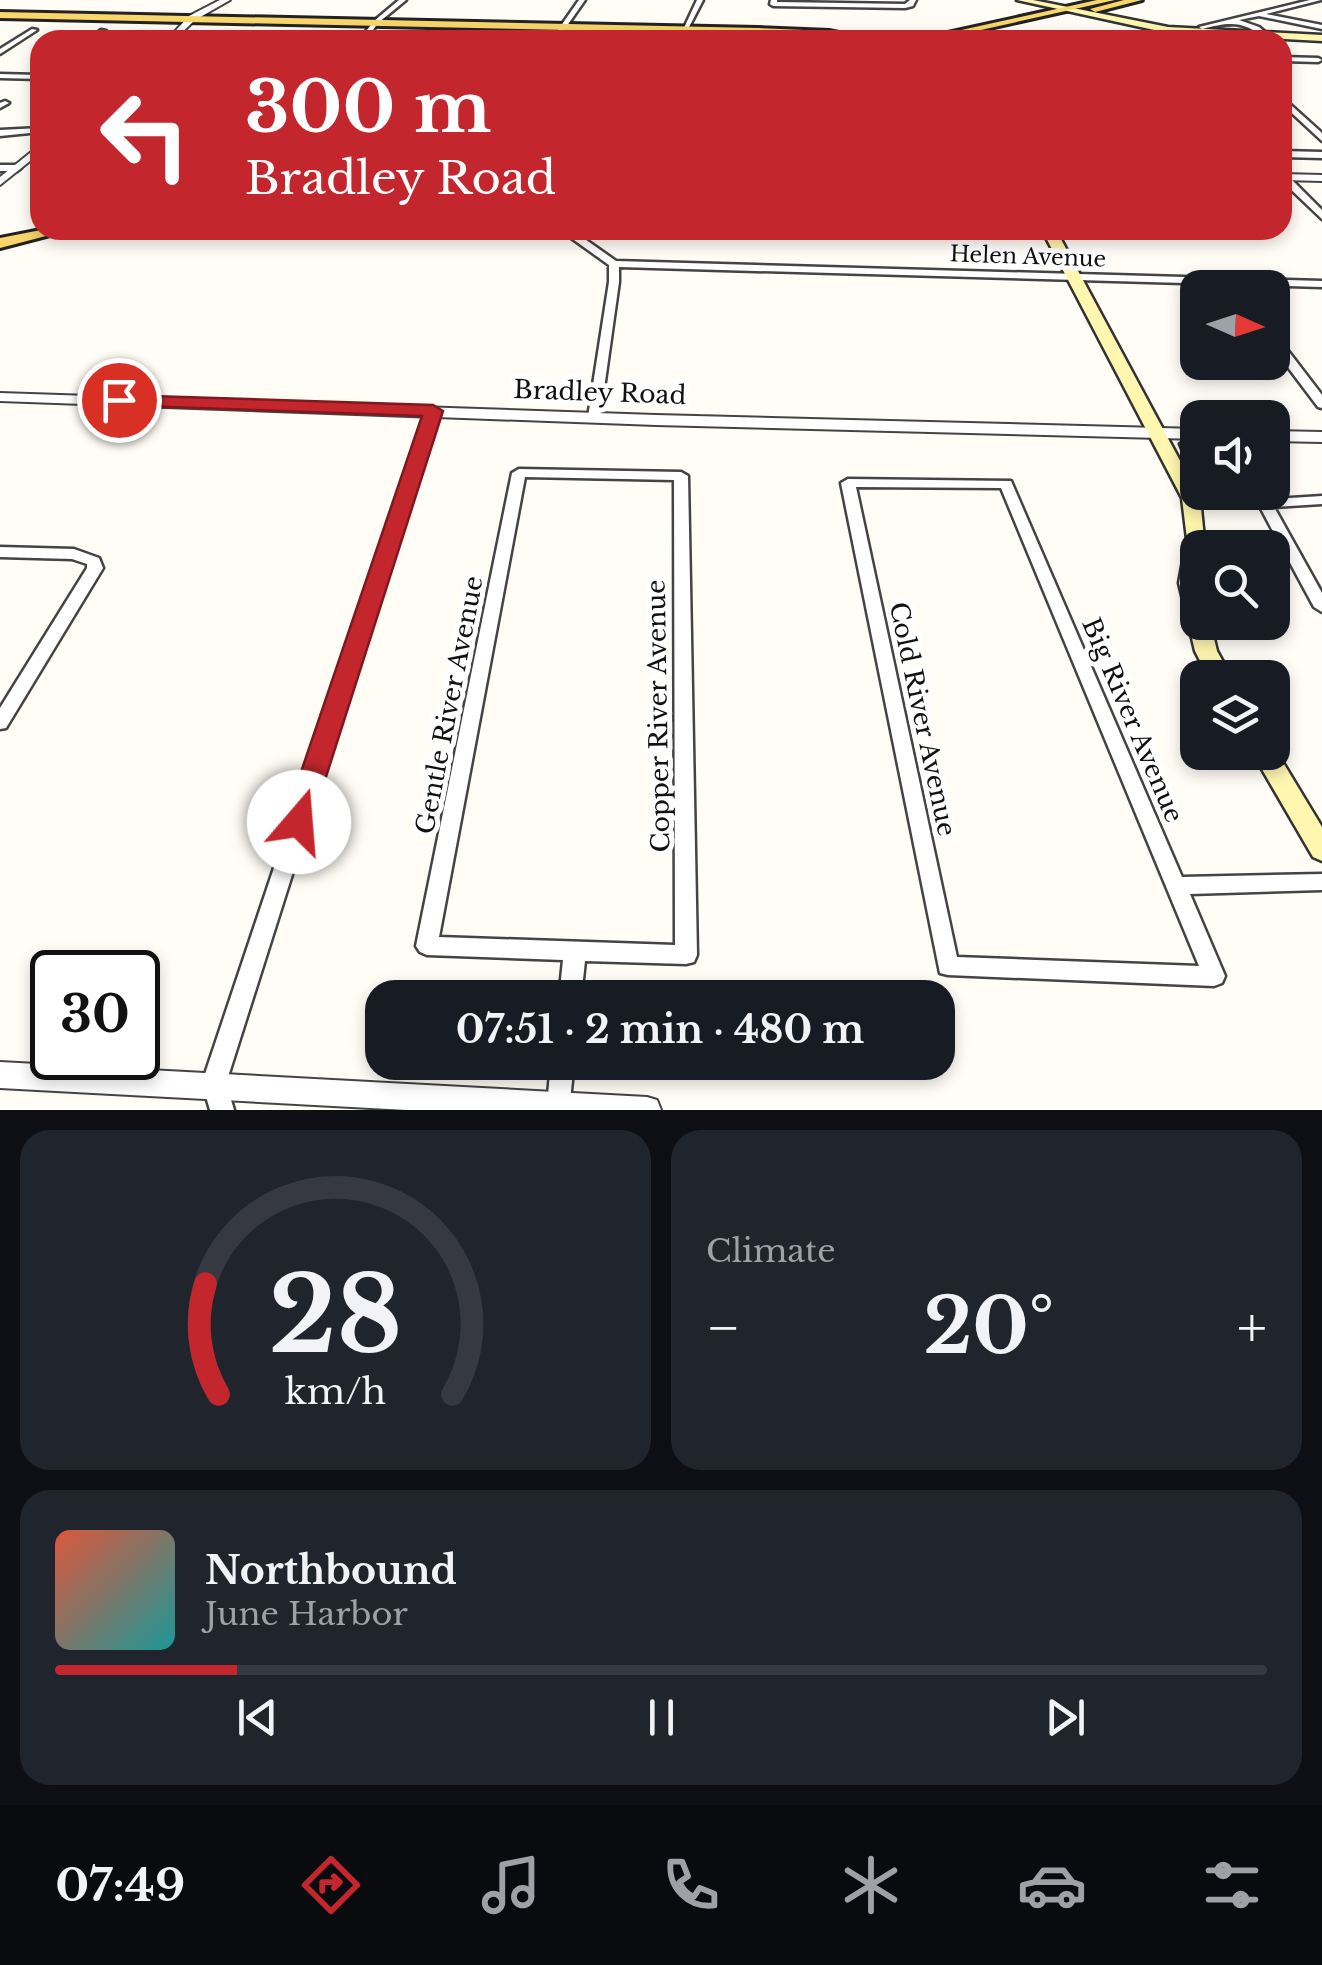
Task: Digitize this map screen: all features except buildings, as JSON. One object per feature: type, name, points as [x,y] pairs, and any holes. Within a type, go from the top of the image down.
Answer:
[{"type":"main road","points":[[1007,0],[1168,30]]},
{"type":"main road","points":[[1021,0],[1098,22]]},
{"type":"main road","points":[[997,30],[1110,0]]},
{"type":"main road","points":[[973,30],[1137,0]]},
{"type":"main road","points":[[0,15],[710,30]]},
{"type":"main road","points":[[1025,24],[1068,20],[1161,30]]},
{"type":"main road","points":[[1292,39],[1322,40]]},
{"type":"main road","points":[[1292,42],[1322,40]]},
{"type":"main road","points":[[0,234],[30,228]]},
{"type":"main road","points":[[0,243],[30,237]]},
{"type":"main road","points":[[1054,240],[1186,485],[1194,530]]},
{"type":"main road","points":[[1275,770],[1322,850]]},
{"type":"street","points":[[370,30],[403,0]]},
{"type":"street","points":[[560,30],[582,0]]},
{"type":"street","points":[[685,29],[700,0]]},
{"type":"street","points":[[1202,27],[1318,0]]},
{"type":"street","points":[[182,30],[223,2]]},
{"type":"street","points":[[773,2],[912,3]]},
{"type":"street","points":[[1299,4],[1320,10]]},
{"type":"street","points":[[1258,14],[1322,27]]},
{"type":"street","points":[[1228,20],[1252,30]]},
{"type":"street","points":[[0,52],[30,33]]},
{"type":"street","points":[[1303,50],[1320,62]]},
{"type":"street","points":[[1292,58],[1320,62]]},
{"type":"street","points":[[0,76],[30,77]]},
{"type":"street","points":[[1292,109],[1322,138]]},
{"type":"street","points":[[0,134],[30,131]]},
{"type":"street","points":[[1292,154],[1322,155]]},
{"type":"street","points":[[0,182],[30,157]]},
{"type":"street","points":[[0,168],[17,168]]},
{"type":"street","points":[[1292,177],[1322,178]]},
{"type":"street","points":[[1292,186],[1322,216]]},
{"type":"street","points":[[580,240],[614,264],[594,416]]},
{"type":"street","name":"Helen Avenue","points":[[614,264],[1180,283]]},
{"type":"street","name":"Helen Avenue","points":[[1290,284],[1322,284]]},
{"type":"street","points":[[1290,361],[1322,404]]},
{"type":"street","name":"Bradley Road","points":[[0,397],[1180,435]]},
{"type":"street","points":[[218,1096],[433,411]]},
{"type":"street","points":[[1290,436],[1322,437]]},
{"type":"street","name":"Gentle River Avenue","points":[[575,952],[427,946],[520,473],[681,476]]},
{"type":"street","name":"Copper River Avenue","points":[[575,952],[686,955],[681,476]]},
{"type":"street","name":"Cold River Avenue","points":[[1006,484],[848,484],[948,966],[1214,976]]},
{"type":"street","name":"Big River Avenue","points":[[1006,484],[1214,976]]},
{"type":"street","points":[[1279,530],[1265,503],[1322,500]]},
{"type":"street","points":[[1290,550],[1322,606]]},
{"type":"street","points":[[0,552],[74,554],[94,561],[95,568],[0,722]]},
{"type":"street","points":[[1177,886],[1322,882]]},
{"type":"street","points":[[572,980],[575,952]]},
{"type":"street","points":[[0,1075],[218,1096],[280,1092],[647,1110]]},
{"type":"street","points":[[558,1106],[561,1080]]},
{"type":"route","points":[[119,400],[433,411],[299,822]]}]
